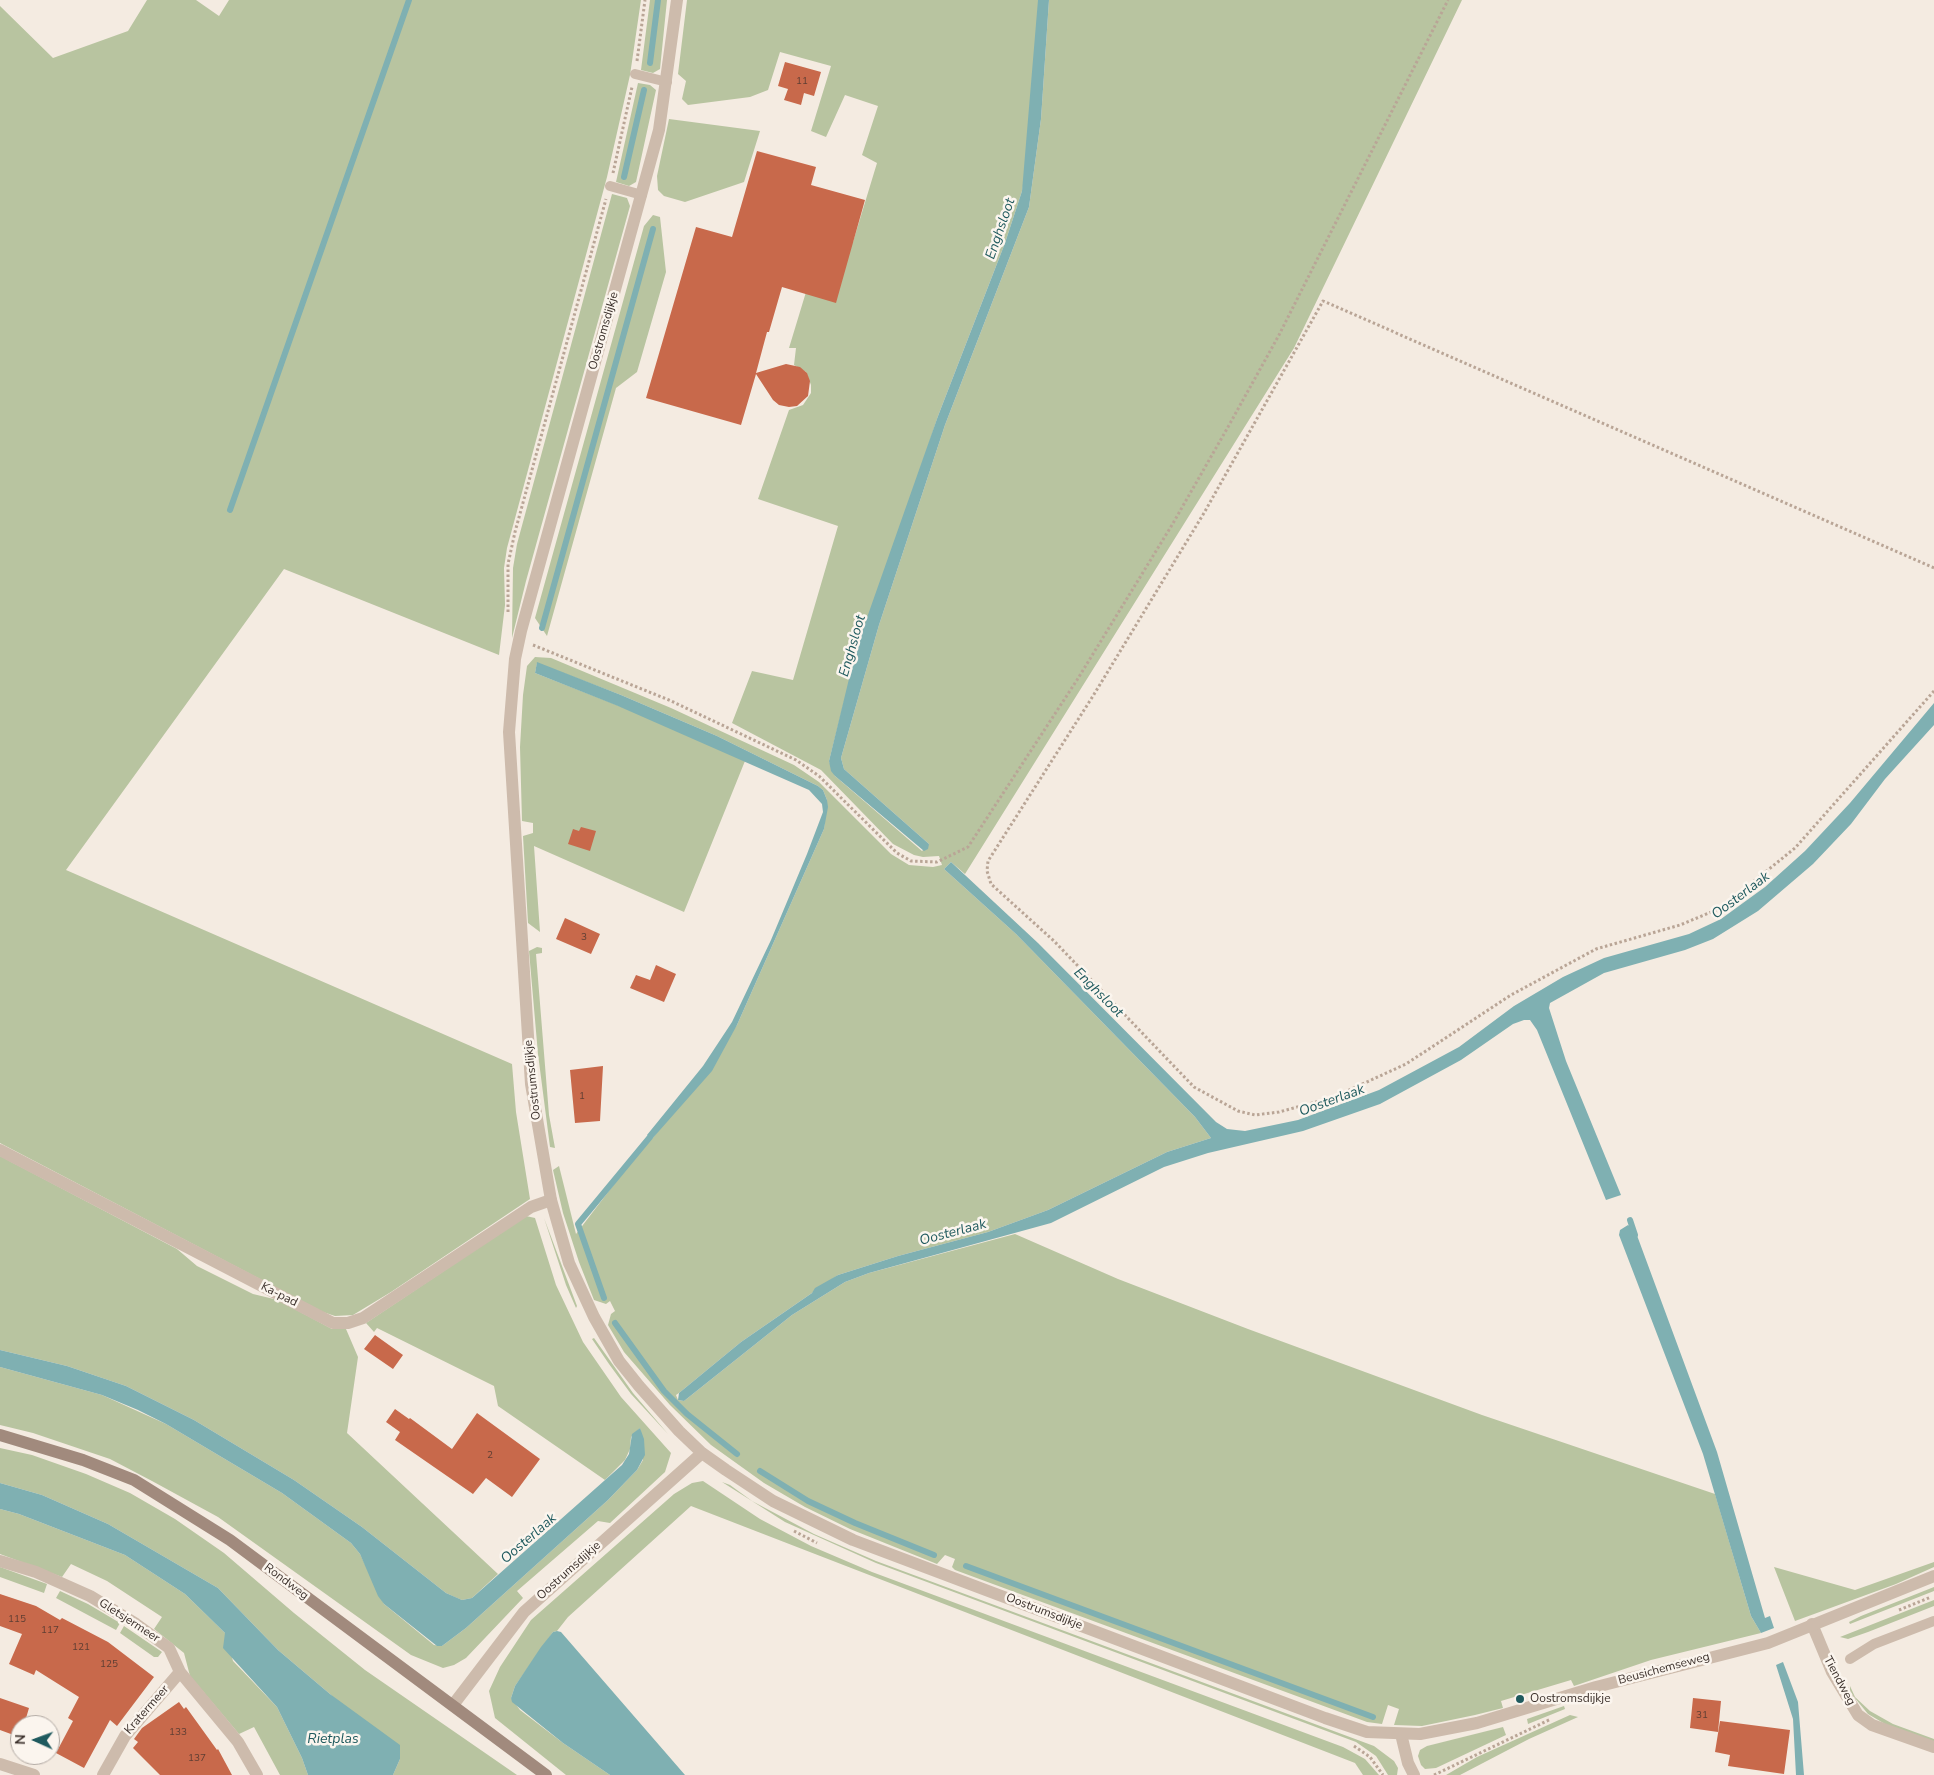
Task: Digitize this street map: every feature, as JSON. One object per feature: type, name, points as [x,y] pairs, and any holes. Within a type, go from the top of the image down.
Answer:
[{"type":"main road","name":"Rondweg","points":[[0,1435],[83,1460],[134,1480],[230,1540],[546,1775]]},
{"type":"street","name":"Oostromsdijkje","points":[[515,659],[659,130],[678,0]]},
{"type":"street","name":"Oostrumsdijkje","points":[[515,659],[509,732],[511,790],[532,1084],[551,1200],[569,1262],[603,1335],[639,1386],[702,1453],[752,1488],[853,1540],[1344,1725],[1367,1732],[1400,1734]]},
{"type":"street","name":"Ka-pad","points":[[0,1150],[333,1323],[348,1323],[363,1318],[530,1207],[551,1200]]},
{"type":"street","name":"Oostrumsdijkje","points":[[453,1704],[524,1612],[702,1453]]},
{"type":"street","name":"Gletsjermeer","points":[[0,1561],[36,1572],[90,1596],[136,1624],[169,1648],[180,1672],[238,1742],[257,1775]]},
{"type":"street","name":"Beusichemseweg","points":[[1400,1734],[1438,1731],[1477,1723],[1596,1687],[1768,1642],[1934,1576]]},
{"type":"street","name":"Tiendweg","points":[[1812,1624],[1832,1672],[1858,1715],[1872,1725],[1934,1747]]},
{"type":"street","name":"Kratermeer","points":[[104,1775],[124,1736],[180,1672]]},
{"type":"street","points":[[1400,1734],[1408,1763],[1414,1775]]},
{"type":"street","points":[[0,1764],[34,1775]]},
{"type":"lane","points":[[635,74],[667,82]]},
{"type":"lane","points":[[610,186],[642,195]]},
{"type":"lane","points":[[1850,1659],[1874,1644],[1934,1621]]},
{"type":"path","points":[[508,620],[508,564],[515,532],[610,186],[635,74],[643,27],[645,0]]},
{"type":"path","points":[[519,639],[669,700],[796,760],[819,776],[897,853],[911,861],[937,862],[968,847],[1077,680],[1172,525],[1228,427],[1279,335],[1448,0]]},
{"type":"path","points":[[1934,568],[1323,301],[1204,513],[1093,696],[988,861],[987,871],[991,884],[1054,940],[1194,1087],[1238,1111],[1255,1115],[1279,1112],[1334,1096],[1406,1064],[1512,995],[1596,949],[1680,925],[1721,908],[1795,848],[1934,691]]},
{"type":"path","points":[[1434,1775],[1556,1717]]},
{"type":"green space","points":[[147,0],[196,0],[219,16],[229,0],[641,0],[630,75],[607,177],[507,548],[504,568],[505,605],[499,655],[284,569],[66,870],[512,1064],[516,1112],[530,1199],[391,1292],[353,1315],[335,1316],[323,1312],[0,1143],[0,6],[53,58],[128,31]]},
{"type":"green space","points":[[650,0],[667,0],[660,69],[653,73],[641,70]]},
{"type":"green space","points":[[687,0],[1042,0],[1033,138],[1022,191],[1005,243],[938,416],[844,702],[829,761],[835,776],[922,851],[929,844],[844,769],[841,758],[879,625],[945,425],[1029,207],[1041,119],[1049,0],[1462,0],[1294,348],[965,874],[951,862],[944,869],[1016,934],[1195,1117],[1211,1138],[1167,1152],[1048,1210],[988,1232],[898,1256],[838,1275],[741,1342],[676,1395],[678,1400],[684,1401],[792,1315],[845,1282],[869,1273],[1015,1234],[1118,1279],[1248,1329],[1482,1415],[1715,1494],[1751,1616],[1761,1633],[1651,1660],[1574,1686],[1571,1680],[1501,1701],[1503,1708],[1475,1715],[1422,1726],[1394,1725],[1399,1709],[1388,1705],[1382,1724],[1367,1722],[955,1570],[952,1567],[955,1559],[945,1555],[937,1564],[850,1529],[805,1507],[764,1483],[711,1445],[670,1405],[624,1352],[608,1325],[611,1314],[615,1311],[610,1301],[606,1304],[594,1300],[579,1262],[563,1213],[553,1170],[559,1166],[576,1234],[650,1138],[652,1139],[737,1025],[824,829],[827,800],[823,790],[818,786],[717,736],[621,695],[537,663],[535,673],[747,756],[684,912],[534,846],[540,932],[528,923],[523,836],[533,833],[533,823],[522,821],[520,747],[527,666],[535,657],[551,658],[671,708],[794,765],[819,782],[891,854],[909,865],[933,867],[942,865],[939,856],[923,857],[914,855],[893,844],[821,770],[732,723],[752,671],[793,680],[838,526],[758,499],[789,410],[803,405],[811,393],[811,385],[806,372],[794,365],[796,348],[789,348],[806,292],[853,242],[877,163],[862,155],[878,106],[845,95],[826,137],[811,131],[831,66],[780,52],[768,90],[750,97],[688,105],[682,99],[686,81],[678,74]]},
{"type":"green space","points":[[638,83],[650,85],[656,90],[636,182],[629,186],[616,182]]},
{"type":"green space","points":[[669,119],[760,131],[744,182],[685,202],[664,196],[658,190],[657,176]]},
{"type":"green space","points":[[612,194],[627,198],[630,206],[526,581],[512,638],[513,568],[517,544]]},
{"type":"green space","points":[[653,215],[660,217],[666,272],[637,372],[616,388],[547,636],[535,618],[644,226]]},
{"type":"green space","points":[[537,947],[542,948],[542,953],[536,954],[549,1115],[555,1148],[550,1147],[538,1054],[529,951]]},
{"type":"green space","points":[[0,1156],[177,1249],[197,1266],[253,1294],[278,1300],[332,1329],[346,1329],[358,1357],[347,1433],[498,1574],[472,1598],[462,1600],[457,1598],[446,1593],[362,1527],[294,1480],[194,1420],[126,1386],[67,1366],[0,1350]]},
{"type":"green space","points":[[526,1216],[535,1218],[556,1285],[583,1342],[621,1397],[671,1453],[665,1472],[610,1523],[598,1521],[517,1591],[523,1598],[466,1658],[454,1665],[443,1668],[411,1655],[218,1517],[152,1481],[110,1459],[33,1433],[0,1425],[0,1367],[102,1395],[166,1424],[282,1493],[351,1543],[360,1554],[384,1604],[434,1645],[442,1646],[466,1628],[608,1500],[637,1470],[643,1460],[640,1428],[631,1437],[630,1449],[625,1460],[605,1480],[498,1406],[494,1386],[377,1328],[374,1332],[366,1323]]},
{"type":"green space","points":[[544,1218],[577,1306],[576,1308],[566,1285]]},
{"type":"green space","points":[[594,1338],[633,1393],[668,1434],[631,1394],[592,1339]]},
{"type":"green space","points":[[0,1448],[32,1455],[86,1474],[130,1493],[175,1519],[224,1553],[365,1670],[517,1775],[393,1775],[400,1759],[330,1694],[278,1650],[218,1588],[108,1524],[42,1495],[0,1483]]},
{"type":"green space","points":[[703,1481],[760,1519],[811,1546],[872,1572],[1343,1747],[1365,1759],[1379,1775],[1363,1775],[1355,1763],[691,1506],[568,1617],[557,1631],[553,1632],[515,1686],[511,1698],[520,1710],[563,1743],[610,1775],[566,1775],[495,1718],[489,1691],[500,1667],[531,1620],[674,1494],[692,1483]]},
{"type":"green space","points":[[722,1482],[730,1485],[752,1501],[814,1534],[876,1561],[1374,1746],[1394,1761],[1398,1768],[1397,1775],[1388,1775],[1376,1756],[1356,1742],[876,1563],[785,1522]]},
{"type":"green space","points":[[0,1509],[19,1514],[125,1555],[185,1594],[225,1633],[233,1661],[277,1707],[302,1758],[308,1775],[280,1775],[254,1727],[239,1734],[190,1676],[184,1653],[154,1629],[162,1617],[107,1581],[71,1564],[62,1577],[0,1554]]},
{"type":"green space","points":[[1934,1562],[1934,1567],[1896,1584],[1795,1621],[1774,1567],[1855,1590]]},
{"type":"green space","points":[[0,1567],[47,1584],[44,1593],[0,1577]]},
{"type":"green space","points":[[1934,1587],[1934,1591],[1850,1624],[1849,1622],[1861,1616]]},
{"type":"green space","points":[[60,1591],[88,1604],[120,1623],[116,1630],[56,1598]]},
{"type":"green space","points":[[1934,1600],[1934,1606],[1868,1632],[1848,1639],[1840,1637]]},
{"type":"green space","points":[[124,1626],[162,1652],[158,1657],[154,1657],[120,1633]]},
{"type":"green space","points":[[1850,1686],[1855,1697],[1870,1711],[1893,1724],[1934,1739],[1934,1743],[1885,1724],[1868,1714],[1850,1692]]},
{"type":"green space","points":[[1564,1706],[1565,1709],[1528,1724],[1527,1719]]},
{"type":"green space","points":[[1570,1715],[1578,1717],[1529,1739],[1460,1775],[1446,1775],[1477,1757]]},
{"type":"green space","points":[[1503,1727],[1506,1735],[1436,1768],[1425,1769],[1421,1765],[1418,1756],[1420,1750],[1427,1746]]},
{"type":"water","points":[[1038,0],[1049,0],[1041,119],[1029,207],[945,425],[879,625],[841,758],[844,769],[929,844],[928,849],[924,851],[835,776],[831,771],[829,761],[857,646],[938,416],[1005,243],[1022,191]]},
{"type":"water","points":[[537,662],[717,736],[818,786],[823,790],[827,800],[828,807],[824,829],[737,1025],[712,1071],[652,1139],[647,1135],[703,1066],[732,1022],[771,940],[807,854],[823,812],[822,804],[809,790],[618,706],[535,673]]},
{"type":"water","points":[[1934,703],[1934,725],[1885,779],[1851,824],[1813,864],[1758,911],[1713,939],[1685,950],[1604,973],[1550,1003],[1549,1008],[1566,1061],[1621,1195],[1606,1200],[1537,1030],[1530,1020],[1524,1020],[1513,1024],[1461,1060],[1380,1104],[1303,1131],[1208,1153],[1164,1167],[1051,1223],[869,1273],[845,1282],[792,1315],[684,1401],[678,1400],[679,1393],[741,1342],[812,1293],[815,1288],[838,1275],[898,1256],[988,1232],[1048,1210],[1167,1152],[1211,1138],[1195,1117],[1016,934],[944,869],[951,862],[1038,943],[1216,1122],[1227,1129],[1245,1131],[1298,1120],[1379,1090],[1459,1047],[1514,1006],[1563,977],[1604,958],[1689,934],[1721,919],[1765,887],[1805,851],[1850,803]]},
{"type":"water","points":[[1628,1225],[1635,1230],[1717,1452],[1765,1618],[1770,1616],[1774,1628],[1761,1633],[1751,1616],[1703,1454],[1619,1235],[1620,1230]]},
{"type":"water","points":[[0,1350],[67,1366],[126,1386],[194,1420],[294,1480],[362,1527],[446,1593],[462,1600],[472,1598],[622,1465],[629,1454],[632,1434],[640,1428],[644,1439],[645,1455],[637,1470],[608,1500],[466,1628],[442,1646],[437,1646],[384,1604],[378,1596],[360,1554],[351,1543],[282,1493],[166,1424],[138,1410],[102,1395],[0,1367]]},
{"type":"water","name":"Rietplas","points":[[0,1483],[42,1495],[108,1524],[218,1588],[278,1650],[330,1694],[400,1745],[400,1759],[393,1775],[308,1775],[302,1758],[277,1707],[223,1648],[225,1633],[185,1594],[125,1555],[19,1514],[0,1509]]},
{"type":"water","points":[[553,1632],[561,1632],[685,1775],[610,1775],[563,1743],[512,1702],[511,1698],[515,1686],[541,1647]]},
{"type":"water","points":[[1783,1662],[1798,1702],[1804,1775],[1796,1775],[1793,1719],[1776,1665]]},
{"type":"building","points":[[785,62],[821,72],[814,96],[804,93],[801,105],[784,100],[788,89],[778,86]]},
{"type":"building","points":[[757,151],[816,167],[811,185],[865,200],[836,303],[782,287],[769,332],[767,332],[756,373],[786,364],[800,367],[807,373],[810,381],[808,396],[797,406],[779,405],[773,400],[756,374],[741,425],[646,398],[696,227],[732,237]]},
{"type":"building","points":[[581,827],[596,831],[590,851],[568,844],[573,829],[579,831]]},
{"type":"building","points":[[565,918],[600,934],[591,954],[556,939]]},
{"type":"building","points":[[656,965],[676,974],[664,1002],[630,988],[636,975],[650,980]]},
{"type":"building","points":[[603,1066],[600,1121],[575,1123],[570,1070]]},
{"type":"building","points":[[375,1335],[403,1355],[393,1369],[364,1349]]},
{"type":"building","points":[[395,1409],[452,1449],[477,1413],[540,1459],[512,1497],[486,1478],[473,1494],[395,1440],[400,1432],[386,1422]]},
{"type":"building","points":[[0,1594],[36,1606],[60,1620],[62,1618],[108,1642],[154,1677],[117,1726],[110,1720],[84,1768],[60,1755],[60,1745],[73,1721],[68,1718],[79,1697],[36,1670],[34,1675],[9,1664],[22,1634],[0,1626]]},
{"type":"building","points":[[0,1698],[29,1708],[27,1715],[10,1715],[10,1734],[0,1730]]},
{"type":"building","points":[[1693,1698],[1721,1701],[1718,1732],[1690,1728]]},
{"type":"building","points":[[179,1702],[184,1709],[186,1707],[218,1749],[232,1775],[160,1775],[133,1748],[138,1742],[134,1739],[142,1728]]},
{"type":"building","points":[[1720,1721],[1790,1730],[1784,1774],[1728,1766],[1730,1755],[1715,1752]]},
{"type":"waterway","points":[[230,510],[409,0]]},
{"type":"waterway","points":[[650,63],[658,0]]},
{"type":"waterway","points":[[624,177],[644,90]]},
{"type":"waterway","points":[[542,628],[653,229]]},
{"type":"waterway","points":[[604,1298],[578,1224],[650,1137]]},
{"type":"waterway","points":[[1630,1220],[1635,1235]]},
{"type":"waterway","points":[[615,1323],[664,1391],[687,1414],[737,1454]]},
{"type":"waterway","points":[[760,1471],[808,1501],[855,1523],[934,1555]]},
{"type":"waterway","points":[[966,1566],[1373,1717]]},
{"type":"place","name":"Oostromsdijkje","points":[[1520,1699]]},
{"type":"water label","name":"Enghsloot","points":[[1001,229]]},
{"type":"water label","name":"Enghsloot","points":[[853,646]]},
{"type":"water label","name":"Oosterlaak","points":[[1741,896]]},
{"type":"water label","name":"Enghsloot","points":[[1098,993]]},
{"type":"water label","name":"Oosterlaak","points":[[1332,1101]]},
{"type":"water label","name":"Oosterlaak","points":[[953,1233]]},
{"type":"water label","name":"Oosterlaak","points":[[529,1539]]}]
